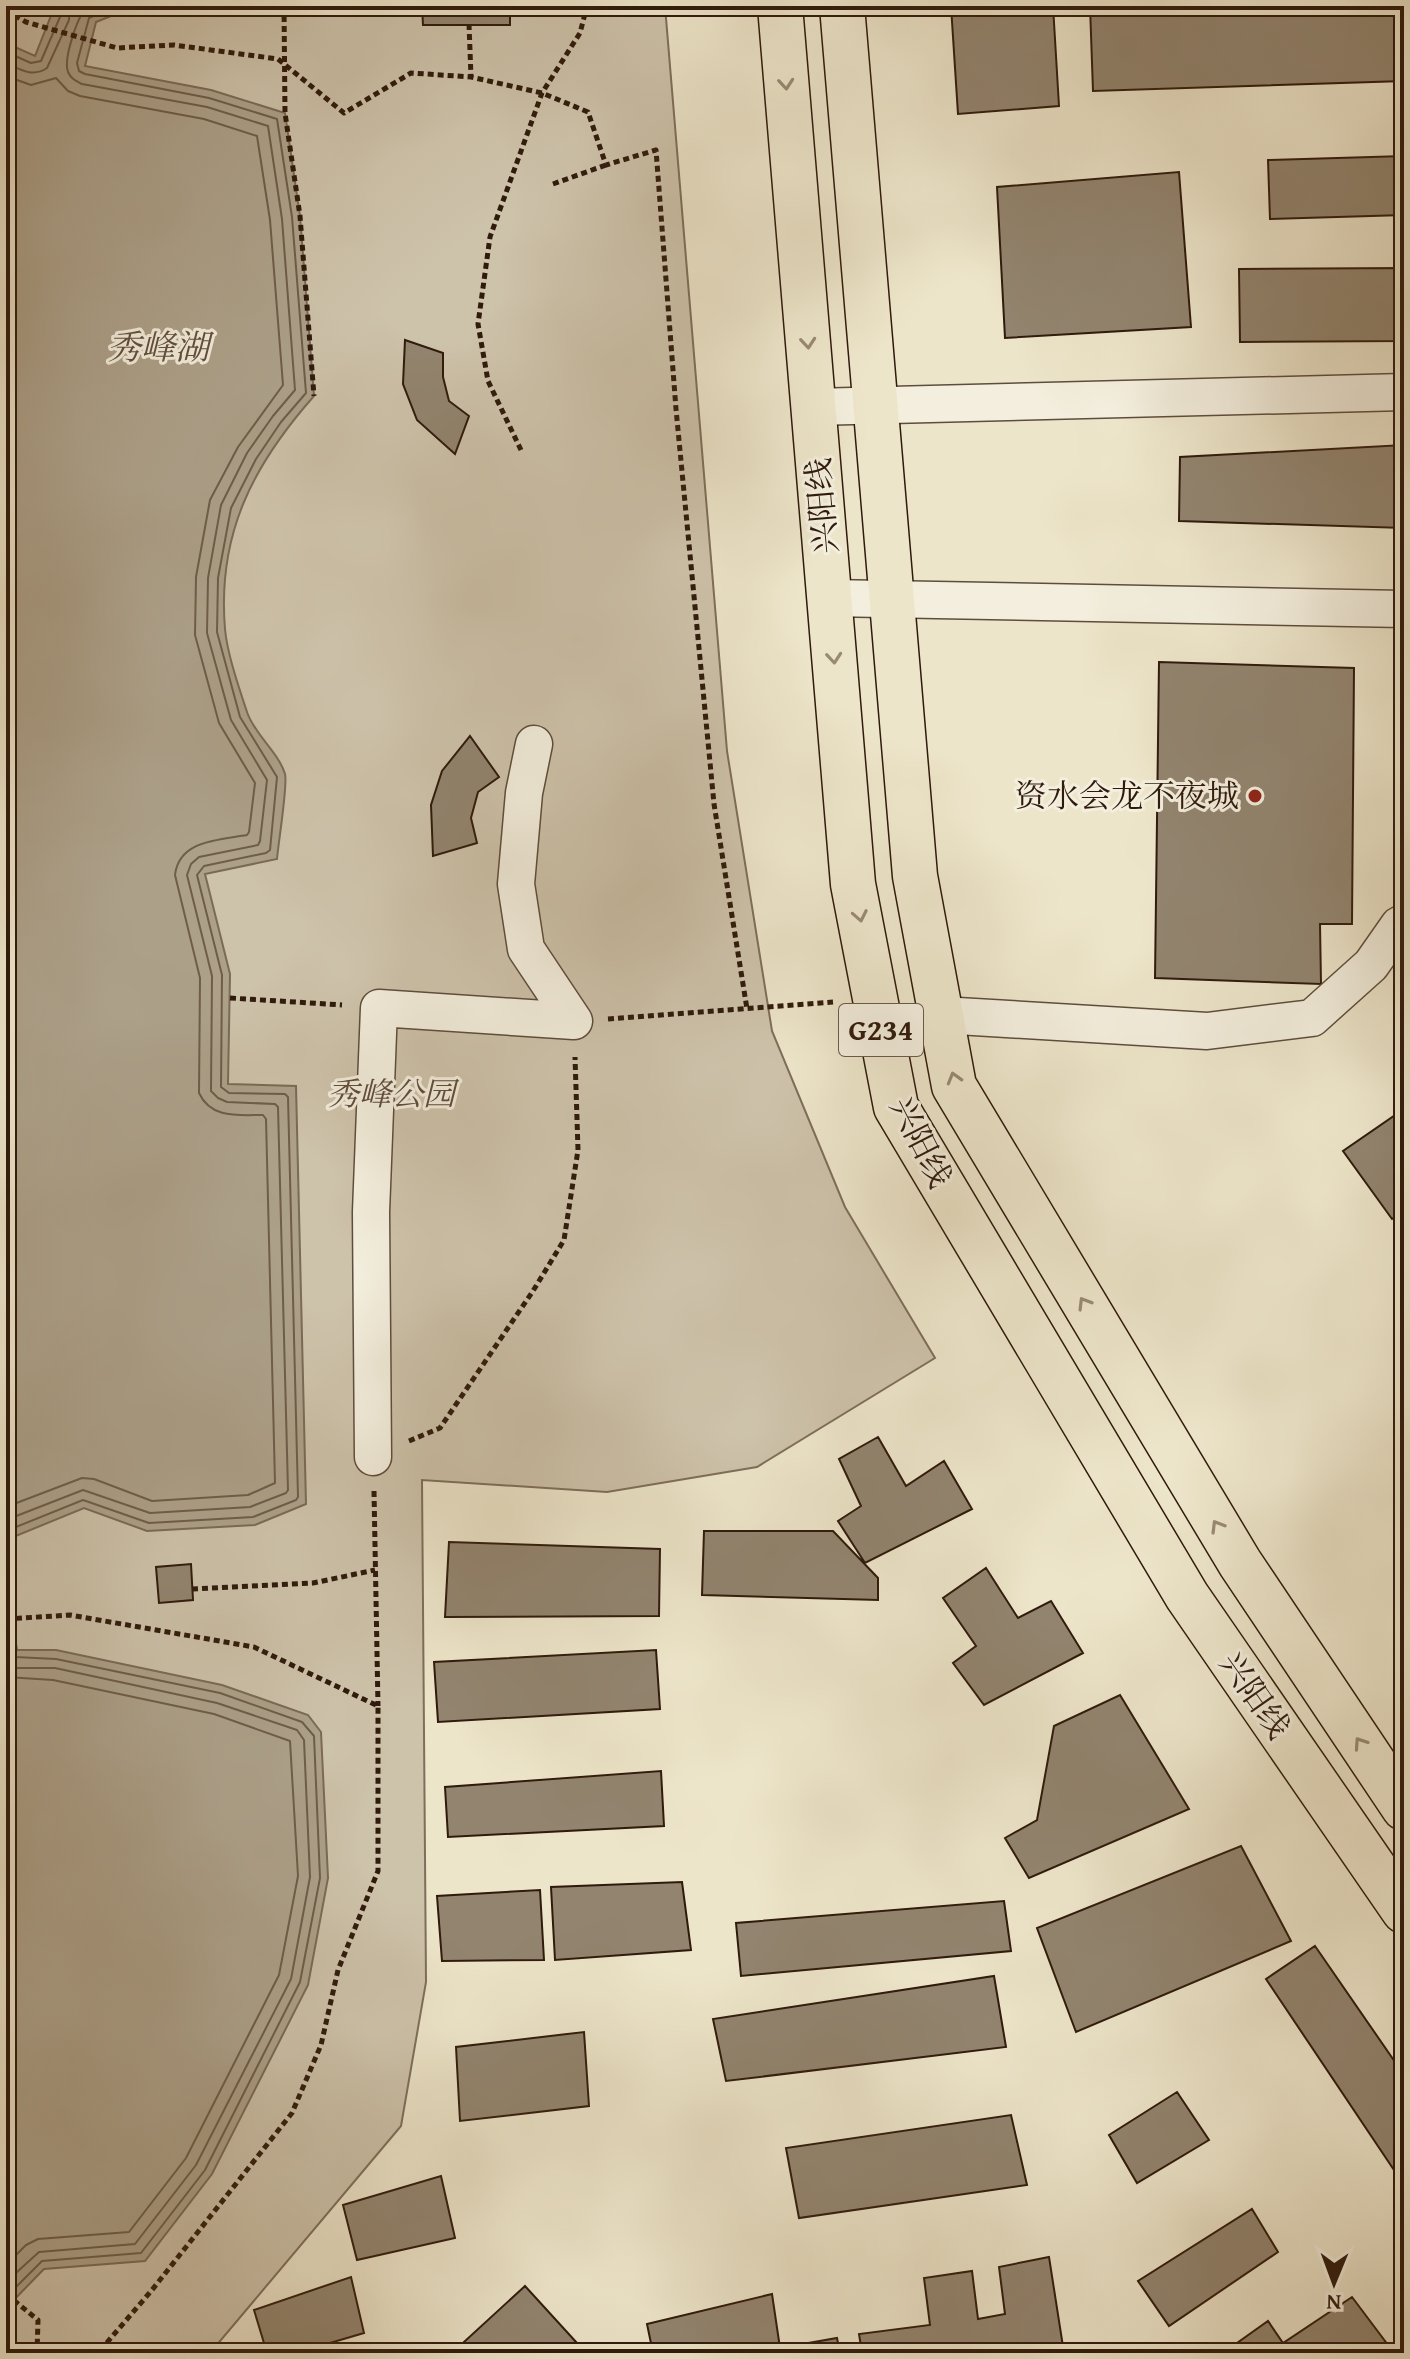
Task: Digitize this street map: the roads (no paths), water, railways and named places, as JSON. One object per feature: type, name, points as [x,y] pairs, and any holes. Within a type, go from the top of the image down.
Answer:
[{"type":"highway","name":"兴阳线","points":[[780,6],[853,884],[896,1107],[1187,1596],[1404,1911]]},
{"type":"highway","name":"兴阳线","points":[[842,6],[915,876],[954,1086],[1240,1563],[1404,1808]]},
{"type":"street","points":[[813,407],[1404,392]]},
{"type":"street","points":[[829,598],[1404,609]]},
{"type":"street","points":[[373,1457],[371,1212],[379,1008],[574,1021],[526,949],[516,884],[524,793],[534,744]]},
{"type":"street","points":[[941,1015],[1207,1031],[1312,1018],[1371,965],[1399,925],[1404,923]]},
{"type":"water","name":"秀峰湖","points":[[50,6],[136,6],[96,22],[85,66],[211,90],[285,113],[300,216],[314,396],[273,448],[244,503],[227,562],[224,595],[226,638],[234,670],[250,720],[282,766],[286,780],[284,802],[277,859],[205,874],[230,974],[228,1084],[296,1086],[306,1504],[255,1525],[147,1531],[84,1508],[6,1540],[6,43],[35,56],[52,13]]},
{"type":"water","points":[[6,1580],[17,1650],[56,1650],[222,1685],[308,1715],[321,1732],[328,1878],[308,1985],[212,2174],[145,2261],[44,2269],[6,2308]]},
{"type":"place","name":"资水会龙不夜城","points":[[1255,796]]},
{"type":"park label","name":"秀峰公园","points":[[391,1094]]}]
